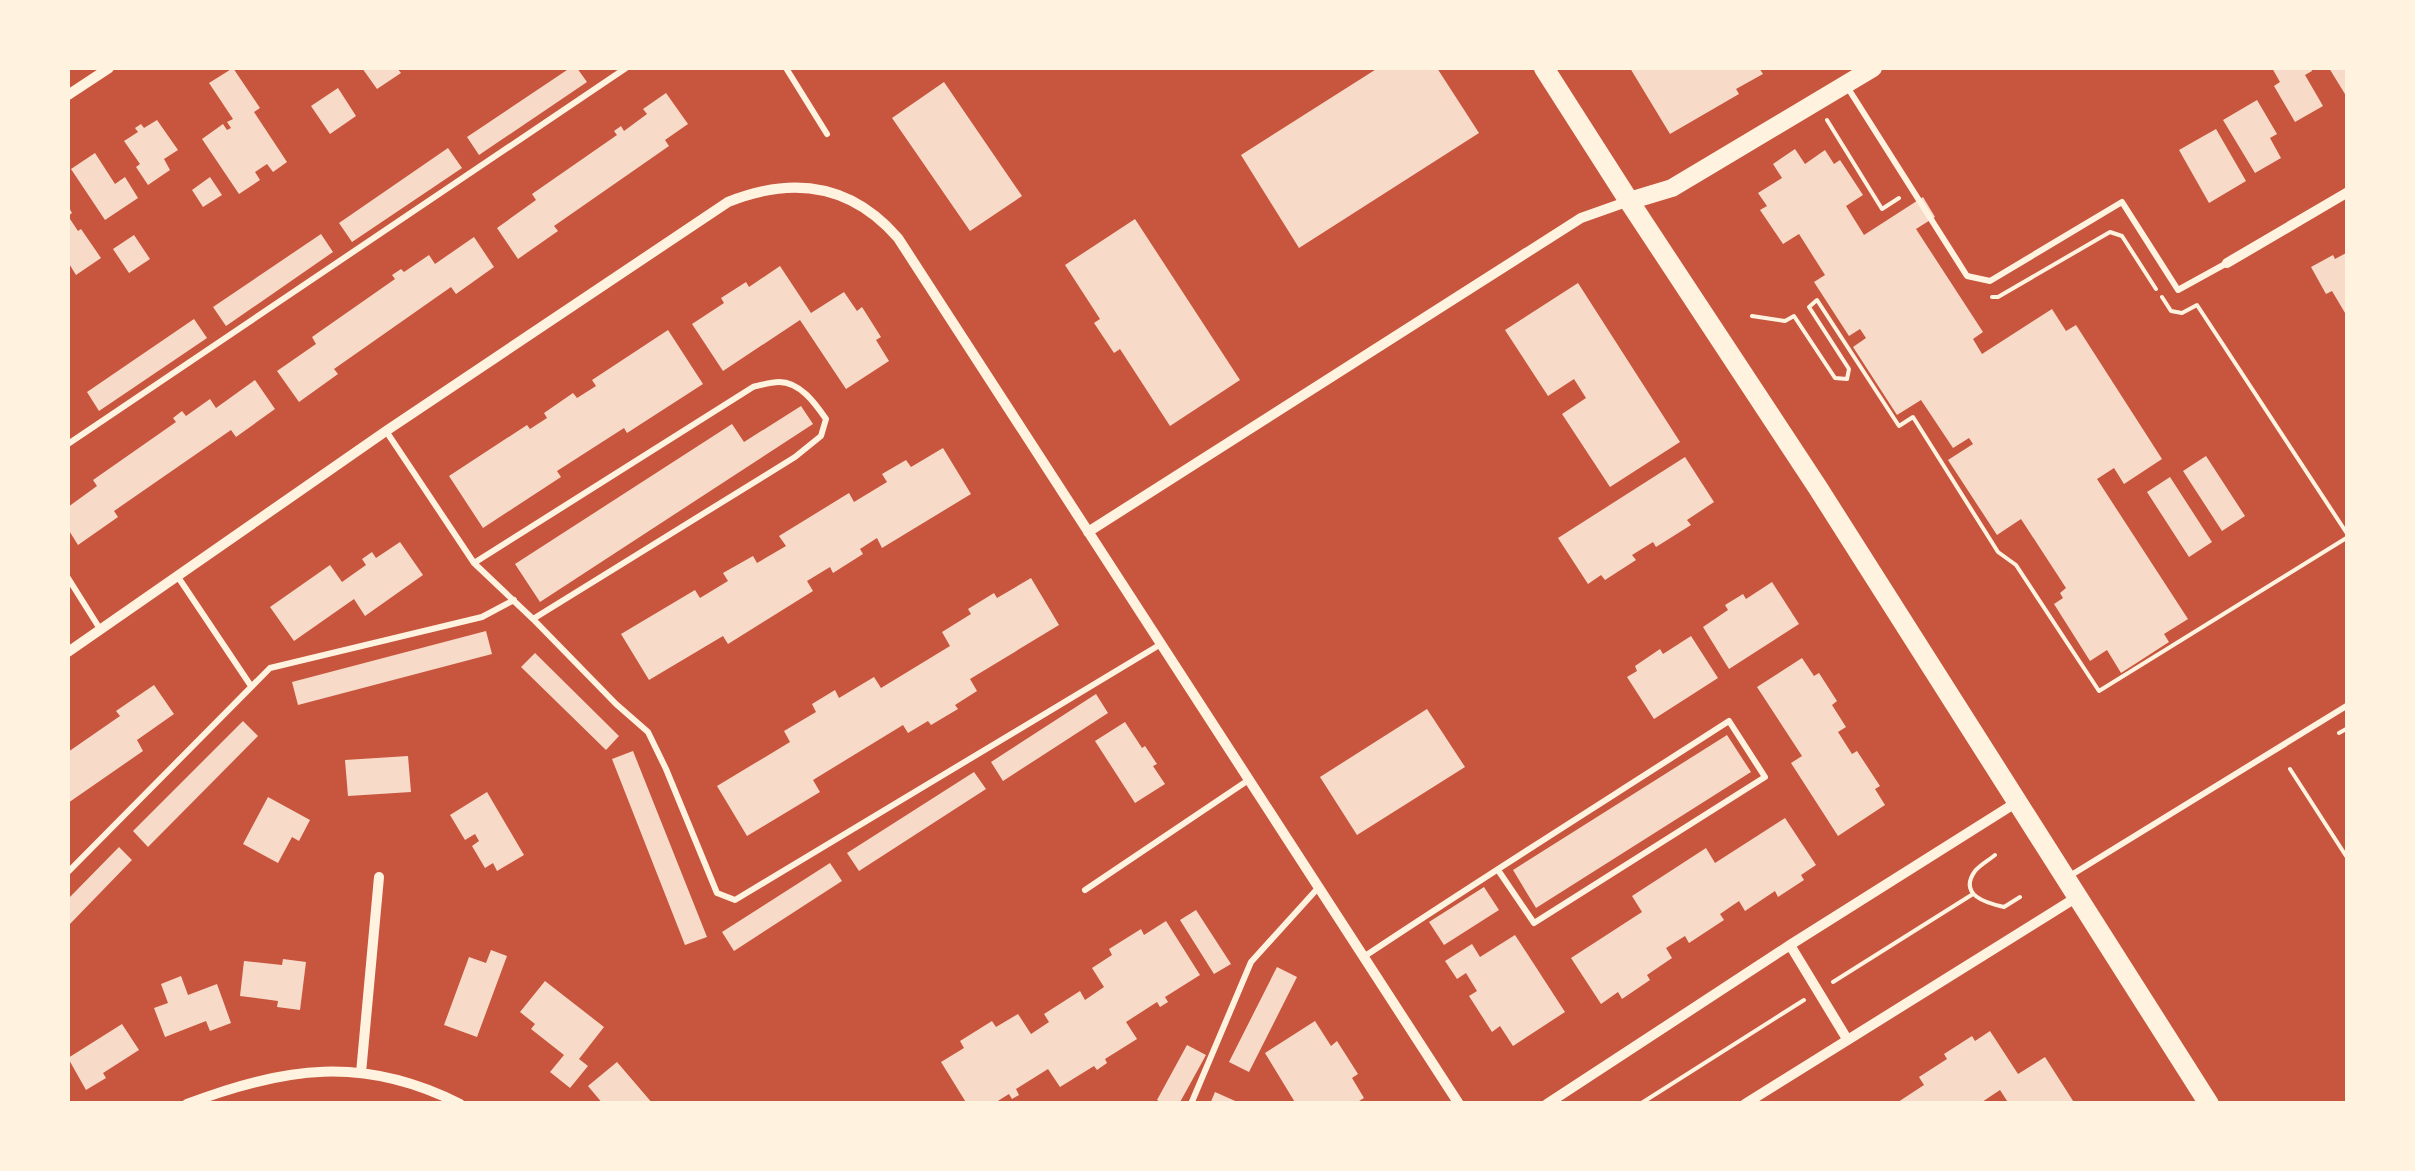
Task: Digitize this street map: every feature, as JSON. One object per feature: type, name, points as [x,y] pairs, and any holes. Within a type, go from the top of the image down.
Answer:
[{"type":"main road","points":[[1544,68],[1818,488],[2209,1104]]},
{"type":"street","points":[[68,95],[109,68]]},
{"type":"street","points":[[1088,532],[1580,218],[1672,188],[1873,68]]},
{"type":"street","points":[[68,652],[386,431],[728,202],[780,187],[800,186],[840,196],[868,210],[898,238],[1459,1104]]},
{"type":"street","points":[[2227,263],[2348,192]]},
{"type":"street","points":[[1547,1104],[2018,801]]},
{"type":"street","points":[[361,1073],[379,877]]},
{"type":"street","points":[[1745,1104],[2077,897]]},
{"type":"street","points":[[1790,945],[1847,1039]]},
{"type":"street","points":[[187,1104],[235,1086],[330,1070],[381,1075],[460,1104]]},
{"type":"lane","points":[[68,444],[626,68]]},
{"type":"lane","points":[[786,68],[827,134]]},
{"type":"lane","points":[[1846,84],[1967,276],[1990,281],[2122,202],[2178,290],[2227,263]]},
{"type":"lane","points":[[474,563],[753,387],[780,382],[798,387],[818,406],[826,418],[820,436],[795,457],[533,619]]},
{"type":"lane","points":[[386,431],[474,563],[648,732],[717,894],[735,900],[1162,644]]},
{"type":"lane","points":[[178,577],[252,686]]},
{"type":"lane","points":[[68,578],[100,630]]},
{"type":"lane","points":[[68,872],[270,668],[482,618],[514,600]]},
{"type":"lane","points":[[2067,877],[2348,705]]},
{"type":"lane","points":[[1365,956],[1498,870],[1729,721],[1764,776],[1534,923],[1498,870]]},
{"type":"lane","points":[[1085,890],[1250,779]]},
{"type":"lane","points":[[1191,1104],[1251,962],[1320,887]]},
{"type":"path","points":[[1827,120],[1882,209],[1902,196]]},
{"type":"path","points":[[1752,316],[1786,321],[1794,316],[1835,378],[1846,378],[1849,369],[1809,308],[1817,300],[1899,426],[1913,417],[1998,552],[2016,565],[2099,691],[2348,536],[2197,305],[2182,313],[2171,311],[2122,236],[2110,232],[1998,298],[1981,295]]},
{"type":"path","points":[[2339,733],[2348,728]]},
{"type":"path","points":[[2290,769],[2348,859]]},
{"type":"path","points":[[1995,855],[1976,870],[1970,884],[1973,894],[1982,902],[2004,907],[2020,897]]},
{"type":"building","points":[[233,68],[260,108],[254,112],[287,162],[273,172],[267,164],[255,172],[260,180],[239,194],[202,139],[223,124],[227,130],[231,128],[227,122],[233,119],[209,83]]},
{"type":"building","points":[[362,68],[397,68],[401,73],[377,89]]},
{"type":"building","points":[[570,68],[577,68],[587,82],[479,155],[467,137]]},
{"type":"building","points":[[1378,68],[1437,68],[1479,133],[1299,248],[1241,155]]},
{"type":"building","points":[[1630,68],[1759,68],[1763,74],[1736,89],[1739,94],[1670,134]]},
{"type":"building","points":[[2272,68],[2311,68],[2305,75],[2323,106],[2295,122],[2274,86],[2280,82]]},
{"type":"building","points":[[2329,68],[2348,68],[2348,99]]},
{"type":"building","points":[[944,82],[1022,196],[970,231],[892,118]]},
{"type":"building","points":[[338,88],[356,116],[330,134],[311,106]]},
{"type":"building","points":[[666,93],[688,124],[665,140],[669,146],[554,226],[558,231],[518,259],[497,228],[536,200],[532,194],[617,135],[614,131],[621,126],[624,131],[647,114],[643,109]]},
{"type":"building","points":[[2257,100],[2277,134],[2270,138],[2281,158],[2255,173],[2223,120]]},
{"type":"building","points":[[157,120],[178,150],[164,159],[170,170],[148,185],[136,167],[140,164],[124,141],[138,132],[135,128],[141,124],[144,128]]},
{"type":"building","points":[[2216,129],[2246,181],[2209,203],[2179,150]]},
{"type":"building","points":[[448,148],[462,168],[352,242],[339,223]]},
{"type":"building","points":[[1795,149],[1805,164],[1825,150],[1834,164],[1840,160],[1863,195],[1846,206],[1864,235],[1923,197],[1935,217],[1916,229],[1983,332],[1973,339],[1982,354],[2052,309],[2066,331],[2076,325],[2162,459],[2124,484],[2114,468],[2097,479],[2188,619],[2164,634],[2169,642],[2121,673],[2107,650],[2090,661],[2054,604],[2063,598],[2060,593],[2066,588],[2021,519],[1997,535],[1948,460],[1973,444],[1969,438],[1953,448],[1921,400],[1897,415],[1853,347],[1866,338],[1860,329],[1849,336],[1814,282],[1825,275],[1799,234],[1783,244],[1760,210],[1767,206],[1758,193],[1782,178],[1773,164]]},
{"type":"building","points":[[95,153],[115,184],[125,177],[138,198],[105,220],[71,169]]},
{"type":"building","points":[[210,177],[222,195],[203,207],[192,190]]},
{"type":"building","points":[[68,216],[101,258],[76,275],[68,262]]},
{"type":"building","points":[[1135,219],[1240,380],[1170,426],[1120,349],[1114,353],[1094,323],[1100,319],[1065,265]]},
{"type":"building","points":[[321,234],[333,252],[226,326],[213,307]]},
{"type":"building","points":[[134,235],[150,259],[129,273],[113,249]]},
{"type":"building","points":[[474,237],[494,267],[456,294],[451,287],[334,369],[338,374],[299,402],[277,371],[316,344],[312,337],[395,279],[392,275],[401,269],[404,272],[429,255],[435,264]]},
{"type":"building","points":[[2348,252],[2348,318],[2332,291],[2326,294],[2311,267]]},
{"type":"building","points":[[780,266],[811,313],[844,292],[857,311],[862,307],[881,337],[876,340],[889,361],[846,389],[800,320],[723,371],[692,324],[724,303],[721,298],[746,282],[749,287]]},
{"type":"building","points":[[1578,283],[1680,442],[1610,487],[1562,414],[1586,398],[1574,379],[1548,396],[1505,330]]},
{"type":"building","points":[[194,319],[207,338],[99,411],[87,392]]},
{"type":"building","points":[[668,330],[703,384],[627,433],[624,428],[557,471],[561,477],[483,528],[449,476],[527,425],[530,429],[547,418],[544,413],[573,393],[577,398],[596,386],[592,380]]},
{"type":"building","points":[[255,380],[275,409],[236,437],[231,430],[114,511],[118,517],[78,545],[68,529],[68,507],[97,486],[93,480],[176,422],[173,418],[182,411],[186,416],[210,399],[216,408]]},
{"type":"building","points":[[801,406],[813,424],[540,602],[515,564],[732,424],[744,442]]},
{"type":"building","points":[[943,448],[971,494],[882,548],[877,538],[860,549],[863,554],[833,573],[830,567],[807,581],[813,591],[728,644],[723,636],[649,680],[621,634],[695,590],[700,598],[728,581],[723,573],[753,556],[757,563],[786,546],[779,536],[849,493],[854,502],[887,482],[882,474],[906,460],[911,467]]},
{"type":"building","points":[[2206,456],[2245,516],[2222,531],[2183,471]]},
{"type":"building","points":[[1685,457],[1714,502],[1687,520],[1691,525],[1656,547],[1653,542],[1632,555],[1636,560],[1605,580],[1601,575],[1588,584],[1558,538]]},
{"type":"building","points":[[2170,477],[2212,542],[2189,557],[2147,492]]},
{"type":"building","points":[[400,542],[423,575],[365,616],[354,599],[294,641],[270,607],[330,565],[342,582],[366,565],[362,559],[372,552],[376,558]]},
{"type":"building","points":[[1031,578],[1059,625],[970,679],[977,691],[955,705],[958,709],[908,733],[903,725],[813,780],[820,792],[747,836],[717,786],[790,742],[784,731],[816,712],[812,704],[835,690],[839,698],[874,677],[881,688],[950,646],[942,632],[971,614],[968,609]]},
{"type":"building","points":[[1772,582],[1799,624],[1729,669],[1703,627],[1728,610],[1725,605],[1743,594],[1746,599]]},
{"type":"building","points":[[486,631],[492,654],[298,705],[292,682]]},
{"type":"building","points":[[1691,636],[1718,678],[1654,719],[1627,677],[1637,671],[1635,666],[1660,649],[1663,654]]},
{"type":"building","points":[[535,653],[619,736],[606,750],[521,667]]},
{"type":"building","points":[[1802,658],[1814,676],[1819,673],[1837,701],[1832,705],[1846,727],[1838,732],[1852,754],[1857,751],[1880,786],[1875,789],[1885,805],[1838,836],[1791,763],[1802,756],[1757,687]]},
{"type":"building","points":[[154,685],[174,714],[137,740],[143,751],[68,803],[68,752],[120,716],[116,711]]},
{"type":"building","points":[[1096,694],[1108,713],[1003,781],[991,762]]},
{"type":"building","points":[[1427,709],[1465,767],[1357,835],[1320,777]]},
{"type":"building","points":[[243,721],[258,736],[148,847],[133,831]]},
{"type":"building","points":[[1125,722],[1157,764],[1153,766],[1165,784],[1135,803],[1095,741]]},
{"type":"building","points":[[1727,735],[1751,772],[1536,908],[1513,870]]},
{"type":"building","points":[[633,751],[707,937],[685,945],[612,759]]},
{"type":"building","points":[[408,756],[411,792],[348,796],[345,760]]},
{"type":"building","points":[[974,772],[986,789],[859,871],[847,853]]},
{"type":"building","points":[[487,792],[524,855],[497,871],[493,863],[485,868],[472,846],[479,841],[475,834],[465,840],[450,815]]},
{"type":"building","points":[[268,797],[310,820],[299,841],[292,837],[278,863],[243,844]]},
{"type":"building","points":[[1785,818],[1816,865],[1801,875],[1804,880],[1778,897],[1775,891],[1745,911],[1739,901],[1720,914],[1724,920],[1689,943],[1685,936],[1666,948],[1672,958],[1647,975],[1650,980],[1622,999],[1618,992],[1601,1004],[1571,958],[1642,912],[1632,896],[1706,848],[1715,863]]},
{"type":"building","points":[[119,847],[132,860],[68,926],[68,899]]},
{"type":"building","points":[[830,863],[842,881],[734,951],[722,932]]},
{"type":"building","points":[[1484,887],[1499,910],[1444,945],[1429,922]]},
{"type":"building","points":[[1196,910],[1231,964],[1214,974],[1180,920]]},
{"type":"building","points":[[1166,921],[1200,975],[1165,997],[1168,1002],[1160,1007],[1157,1002],[1126,1022],[1137,1039],[1105,1059],[1107,1063],[1097,1070],[1094,1066],[1060,1087],[1048,1069],[1016,1089],[1019,1095],[1012,1099],[1009,1094],[993,1104],[967,1104],[941,1062],[964,1048],[960,1041],[992,1021],[996,1027],[1018,1014],[1031,1034],[1049,1022],[1044,1014],[1080,991],[1085,1000],[1104,987],[1092,968],[1112,955],[1109,949],[1141,929],[1144,935]]},
{"type":"building","points":[[1515,935],[1565,1012],[1513,1046],[1500,1026],[1492,1032],[1469,996],[1477,991],[1466,973],[1457,979],[1445,961],[1472,944],[1480,957]]},
{"type":"building","points":[[491,950],[507,956],[477,1037],[444,1025],[469,957],[486,963]]},
{"type":"building","points":[[283,959],[306,962],[300,1010],[277,1007],[278,1001],[240,996],[244,961],[282,965]]},
{"type":"building","points":[[1277,967],[1297,977],[1249,1072],[1229,1062]]},
{"type":"building","points":[[181,976],[188,995],[217,984],[231,1023],[210,1031],[206,1021],[165,1037],[154,1008],[168,1003],[161,984]]},
{"type":"building","points":[[545,981],[604,1027],[579,1059],[588,1066],[570,1088],[550,1072],[564,1055],[531,1029],[535,1024],[520,1012]]},
{"type":"building","points":[[1315,1021],[1331,1046],[1337,1041],[1358,1074],[1352,1078],[1364,1098],[1354,1104],[1296,1104],[1265,1053]]},
{"type":"building","points":[[122,1024],[139,1050],[103,1073],[106,1078],[86,1090],[68,1058]]},
{"type":"building","points":[[1990,1031],[2018,1074],[2045,1057],[2075,1104],[2009,1104],[2000,1090],[1979,1104],[1895,1104],[1924,1085],[1919,1077],[1947,1059],[1944,1054],[1972,1036],[1975,1041]]},
{"type":"building","points":[[1187,1045],[1206,1055],[1179,1104],[1164,1104],[1157,1100]]},
{"type":"building","points":[[617,1062],[653,1104],[603,1104],[588,1086]]},
{"type":"building","points":[[1215,1092],[1242,1104],[1210,1104]]}]
